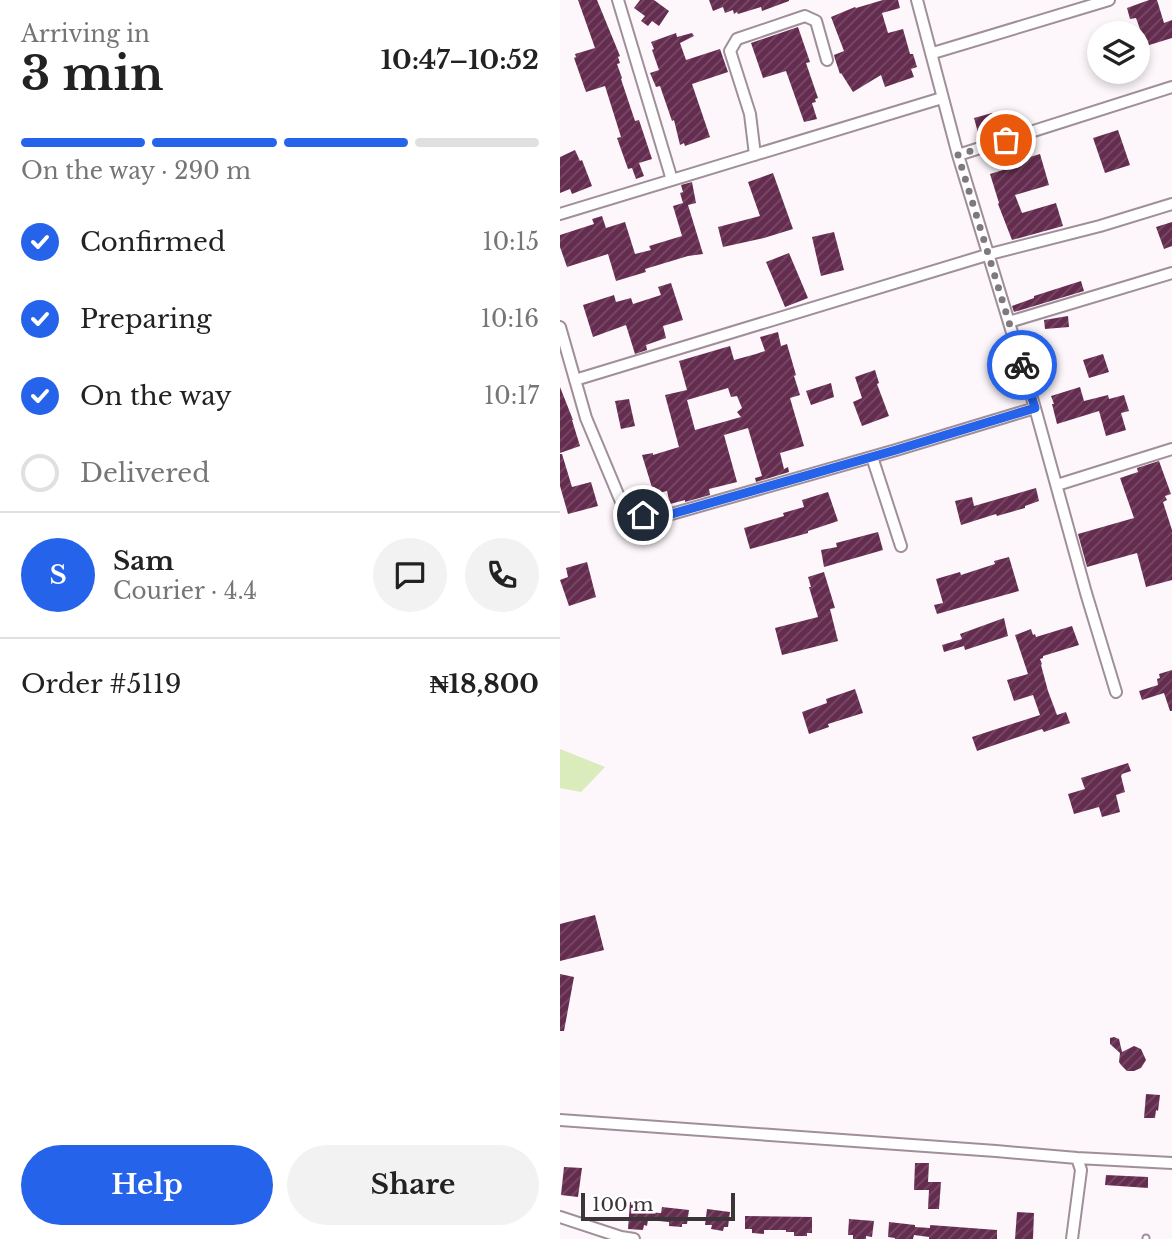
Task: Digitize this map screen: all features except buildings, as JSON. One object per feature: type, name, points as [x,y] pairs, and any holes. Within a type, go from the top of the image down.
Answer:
[{"type":"street","points":[[618,0],[672,180]]},
{"type":"street","points":[[917,0],[958,155],[1035,408],[1116,692]]},
{"type":"street","points":[[933,53],[1109,0]]},
{"type":"street","points":[[755,155],[750,114],[730,51],[737,39],[806,16],[816,21],[827,60]]},
{"type":"street","points":[[958,155],[1172,87]]},
{"type":"street","points":[[560,214],[942,98]]},
{"type":"street","points":[[575,380],[989,254],[1100,226],[1172,204]]},
{"type":"street","points":[[1009,322],[1172,273]]},
{"type":"street","points":[[560,327],[586,418],[622,504],[643,515],[668,515],[1035,408]]},
{"type":"street","points":[[1057,485],[1172,449]]},
{"type":"street","points":[[872,457],[901,546]]},
{"type":"street","points":[[560,1120],[1172,1163]]},
{"type":"street","points":[[1072,1239],[1081,1170],[1077,1158]]},
{"type":"street","points":[[560,1217],[634,1239]]},
{"type":"green space","points":[[560,749],[605,767],[581,792],[560,788]]},
{"type":"way so far","points":[[1006,140],[958,155],[1022,365]]},
{"type":"route","points":[[643,515],[668,515],[1035,408],[1022,365]]}]
